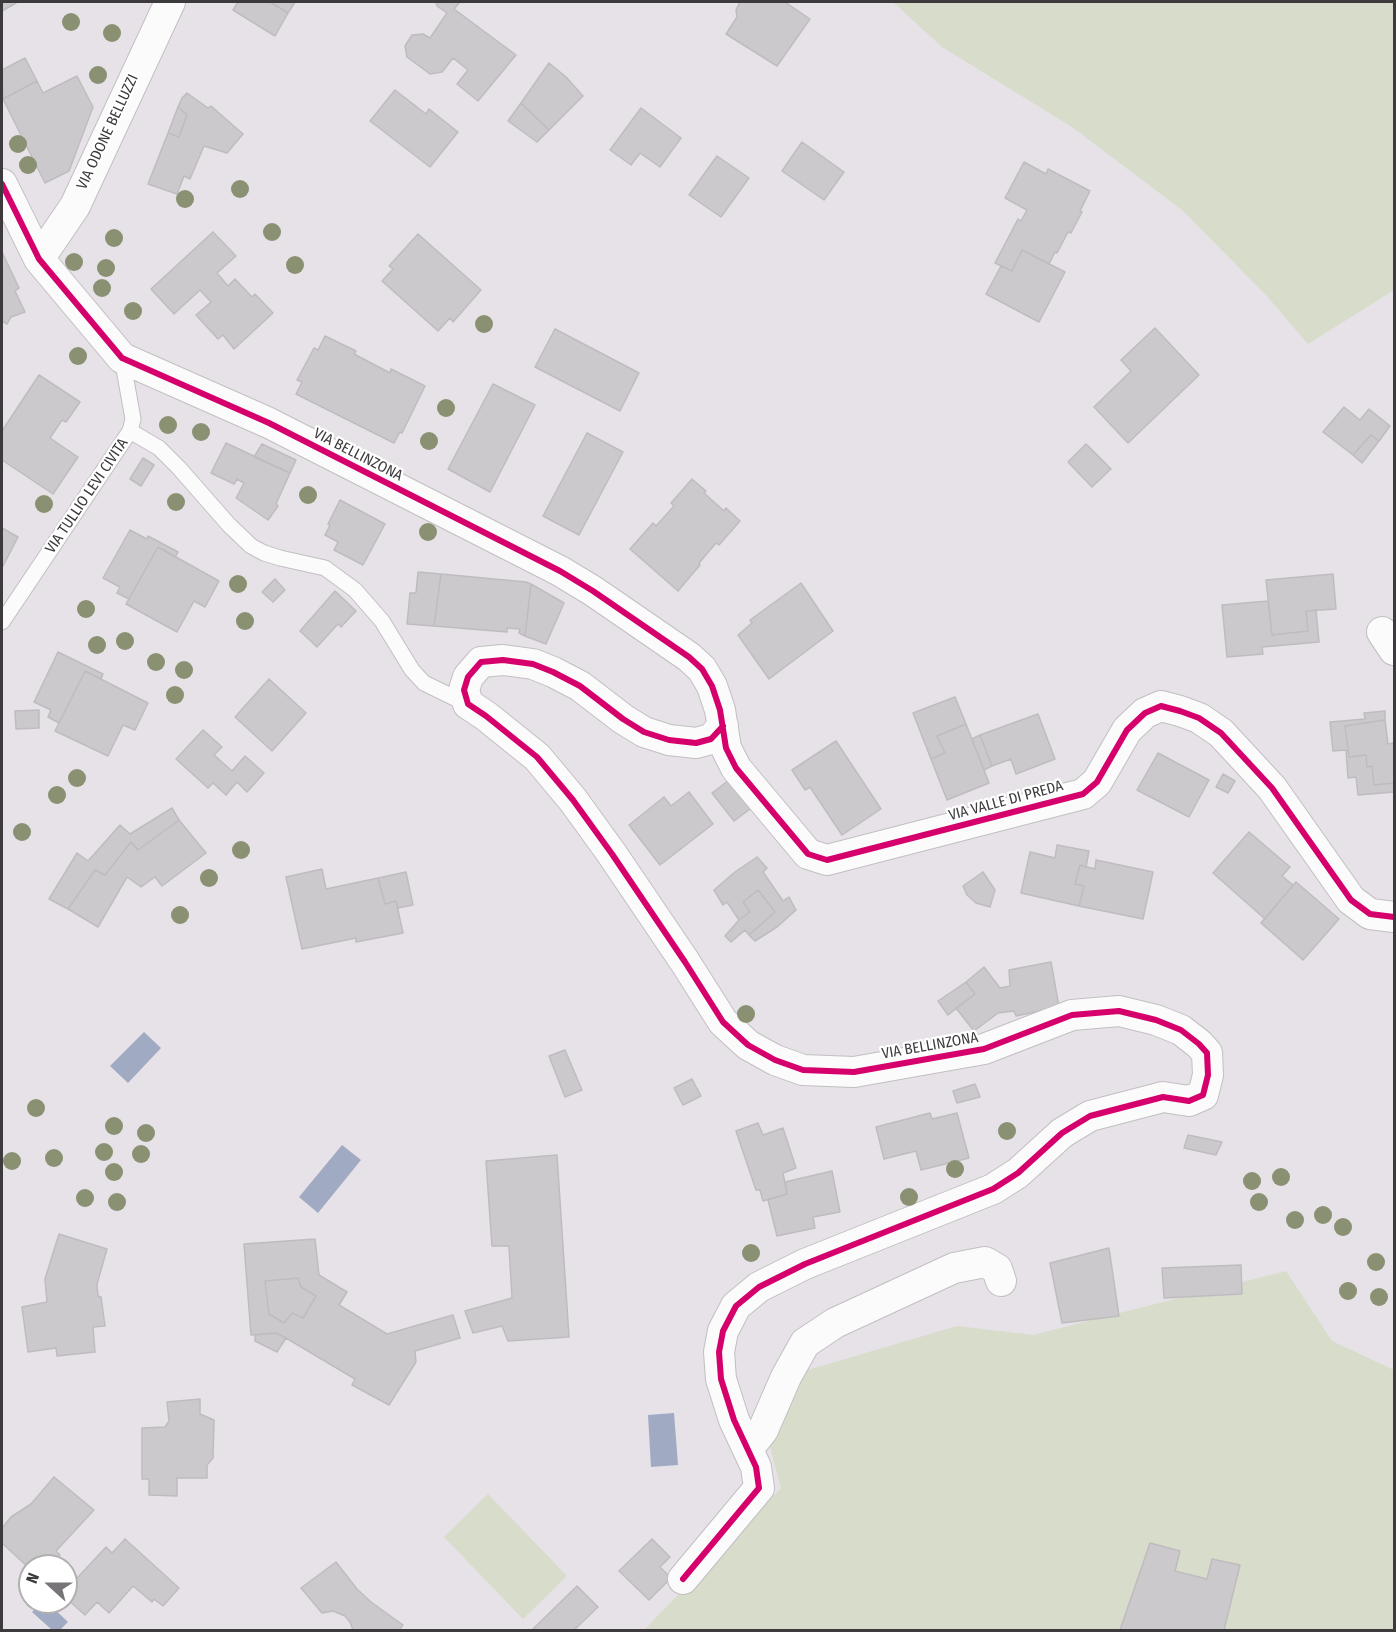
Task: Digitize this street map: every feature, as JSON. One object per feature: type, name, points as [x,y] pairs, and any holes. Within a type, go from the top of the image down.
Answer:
[{"type":"street","name":"VIA ODONE BELLUZZI","points":[[39,259],[75,206],[170,2]]},
{"type":"street","name":"VIA BELLINZONA","points":[[4,197],[39,259],[122,358],[269,423],[549,565],[584,586],[673,644],[702,669],[712,686],[720,710],[725,737]]},
{"type":"street","points":[[468,704],[464,690],[468,677],[481,662],[503,660],[532,664],[553,672],[580,686],[644,732],[669,740],[696,743],[725,737]]},
{"type":"street","name":"VIA BELLINZONA","points":[[468,704],[537,758],[573,800],[612,854],[686,962],[723,1022],[748,1045],[775,1060],[803,1070],[854,1072],[984,1049],[1072,1015],[1119,1011],[1156,1020],[1181,1030],[1207,1053],[1208,1075],[1203,1095],[1189,1101],[1163,1097],[1090,1116],[1062,1133],[1018,1173],[993,1188],[805,1263],[759,1287],[736,1306],[723,1331],[719,1352],[722,1379],[734,1420],[756,1467],[759,1488],[683,1579]]},
{"type":"street","name":"VIA VALLE DI PREDA","points":[[725,737],[736,768],[808,854],[827,860],[1083,794],[1096,782],[1128,730],[1145,713],[1161,706],[1180,711],[1199,718],[1221,733],[1272,788],[1351,900],[1370,914],[1395,916]]},
{"type":"street","points":[[748,1449],[763,1430],[786,1377],[805,1343],[835,1323],[954,1268],[985,1262],[996,1269],[1001,1281]]},
{"type":"lane","name":"VIA TULLIO LEVI CIVITA","points":[[2,622],[130,431],[133,419],[122,358]]},
{"type":"lane","name":"VIA BELLINZONA","points":[[130,431],[159,448],[251,546],[279,558],[325,568],[355,590],[382,621],[412,670],[424,683],[468,704]]},
{"type":"green space","points":[[893,2],[1394,2],[1394,290],[1308,344],[1266,295],[1182,210],[1072,127],[942,47]]},
{"type":"green space","points":[[1286,1271],[1332,1341],[1394,1370],[1394,1630],[644,1630],[781,1488],[767,1436],[801,1372],[957,1326],[1033,1335]]},
{"type":"green space","points":[[488,1494],[567,1576],[523,1619],[444,1537]]},
{"type":"water","points":[[144,1032],[161,1048],[128,1083],[110,1066]]},
{"type":"water","points":[[342,1145],[361,1160],[318,1213],[299,1197]]},
{"type":"water","points":[[674,1413],[678,1465],[651,1467],[648,1415]]},
{"type":"water","points":[[34,1614],[60,1614],[68,1622],[60,1630],[52,1630]]},
{"type":"building","points":[[2,2],[15,2],[16,3],[2,11]]},
{"type":"building","points":[[238,2],[270,2],[288,13],[275,36],[233,10]]},
{"type":"building","points":[[270,2],[295,2],[288,13]]},
{"type":"building","points":[[436,2],[460,2],[454,9],[516,55],[478,101],[457,84],[468,70],[453,58],[442,72],[430,74],[407,57],[405,46],[412,35],[423,34],[430,38],[447,13],[437,6]]},
{"type":"building","points":[[740,2],[785,2],[810,19],[777,66],[726,34],[737,17],[736,10]]},
{"type":"building","points":[[25,58],[37,81],[3,99],[2,70]]},
{"type":"building","points":[[549,63],[583,96],[549,130],[521,103]]},
{"type":"building","points":[[77,76],[93,107],[69,171],[45,183],[3,99],[37,81],[43,93]]},
{"type":"building","points":[[395,90],[426,114],[429,109],[458,132],[430,167],[370,121]]},
{"type":"building","points":[[187,93],[208,108],[211,106],[243,134],[227,153],[204,146],[190,179],[184,176],[177,194],[148,184],[168,133],[179,137],[187,115],[178,107]]},
{"type":"building","points":[[521,103],[549,130],[537,142],[508,121]]},
{"type":"building","points":[[178,107],[187,115],[179,137],[168,133]]},
{"type":"building","points":[[641,108],[681,138],[660,167],[640,153],[631,165],[610,150]]},
{"type":"building","points":[[802,142],[844,172],[824,200],[782,171]]},
{"type":"building","points":[[717,156],[749,178],[721,217],[689,195]]},
{"type":"building","points":[[1024,162],[1046,174],[1048,169],[1090,191],[1071,233],[1068,232],[1049,264],[1022,250],[1012,271],[995,263],[1018,219],[1021,221],[1027,210],[1005,198]]},
{"type":"building","points":[[213,232],[236,256],[217,273],[228,286],[235,279],[252,297],[255,294],[273,313],[234,349],[223,335],[218,339],[196,315],[211,302],[200,290],[174,314],[151,289]]},
{"type":"building","points":[[418,234],[481,290],[453,322],[450,318],[438,331],[382,281],[393,269],[389,266]]},
{"type":"building","points":[[1022,250],[1065,272],[1039,322],[986,294],[1001,266],[1012,271]]},
{"type":"building","points":[[2,252],[19,288],[15,291],[25,312],[11,317],[7,324],[2,321]]},
{"type":"building","points":[[1155,328],[1199,375],[1128,443],[1094,407],[1131,371],[1121,360]]},
{"type":"building","points":[[555,329],[639,373],[620,411],[535,367]]},
{"type":"building","points":[[325,336],[356,351],[354,354],[390,373],[391,369],[425,386],[402,433],[400,432],[394,443],[296,394],[302,382],[297,380],[314,348],[318,350]]},
{"type":"building","points":[[39,375],[80,402],[66,422],[62,420],[50,438],[78,457],[53,494],[2,460],[2,431]]},
{"type":"building","points":[[493,384],[535,405],[490,492],[448,469]]},
{"type":"building","points":[[1344,407],[1360,420],[1369,409],[1390,426],[1379,441],[1371,435],[1353,455],[1323,432]]},
{"type":"building","points":[[587,433],[623,452],[579,535],[543,516]]},
{"type":"building","points":[[1371,435],[1379,441],[1362,463],[1353,455]]},
{"type":"building","points":[[226,443],[290,473],[276,504],[278,506],[268,520],[236,498],[244,483],[237,479],[234,484],[211,473]]},
{"type":"building","points":[[262,444],[296,460],[290,473],[254,457]]},
{"type":"building","points":[[1086,444],[1111,469],[1092,487],[1068,462]]},
{"type":"building","points":[[143,458],[154,465],[141,486],[130,479]]},
{"type":"building","points":[[692,479],[724,511],[726,508],[740,521],[719,545],[716,543],[678,591],[630,549],[653,523],[656,526],[674,506],[671,503]]},
{"type":"building","points":[[340,500],[385,524],[363,565],[334,550],[338,542],[325,535]]},
{"type":"building","points":[[2,528],[18,537],[2,568]]},
{"type":"building","points":[[130,530],[147,539],[148,536],[178,552],[175,557],[158,547],[129,599],[117,593],[120,587],[103,578]]},
{"type":"building","points":[[158,547],[219,581],[205,607],[194,601],[177,632],[126,604]]},
{"type":"building","points":[[418,572],[441,574],[434,626],[407,624],[410,593],[416,593]]},
{"type":"building","points":[[441,574],[531,584],[525,636],[519,633],[520,629],[507,628],[507,632],[434,626]]},
{"type":"building","points":[[1333,574],[1336,609],[1306,611],[1308,631],[1272,635],[1266,580]]},
{"type":"building","points":[[275,579],[285,590],[273,602],[262,592]]},
{"type":"building","points":[[801,583],[833,631],[769,679],[738,635],[752,623],[750,620]]},
{"type":"building","points":[[531,584],[564,603],[546,644],[525,636]]},
{"type":"building","points":[[335,591],[356,611],[341,627],[338,624],[317,647],[300,631]]},
{"type":"building","points":[[1268,601],[1272,635],[1308,631],[1306,611],[1316,610],[1319,642],[1262,647],[1263,654],[1227,657],[1222,605]]},
{"type":"building","points":[[58,652],[103,674],[101,679],[85,671],[59,723],[48,717],[51,710],[34,702]]},
{"type":"building","points":[[85,671],[148,703],[135,730],[123,725],[108,756],[55,731]]},
{"type":"building","points":[[269,679],[306,713],[272,751],[235,717]]},
{"type":"building","points":[[955,697],[966,724],[937,736],[945,753],[931,759],[913,713]]},
{"type":"building","points":[[39,710],[39,728],[16,729],[15,711]]},
{"type":"building","points":[[1385,711],[1385,720],[1345,726],[1349,757],[1366,755],[1367,767],[1372,766],[1374,785],[1394,783],[1394,792],[1358,795],[1356,777],[1348,778],[1346,750],[1333,751],[1330,722],[1365,719],[1364,713]]},
{"type":"building","points":[[1038,714],[1055,759],[1016,774],[1011,759],[992,766],[980,735]]},
{"type":"building","points":[[1385,720],[1388,744],[1394,743],[1394,783],[1374,785],[1372,766],[1367,767],[1366,755],[1349,757],[1345,726]]},
{"type":"building","points":[[966,724],[989,783],[947,800],[931,759],[945,753],[937,736]]},
{"type":"building","points":[[203,730],[222,747],[214,755],[232,771],[245,756],[264,773],[247,792],[237,782],[226,795],[213,783],[208,788],[176,759]]},
{"type":"building","points":[[980,735],[992,766],[984,770],[972,739]]},
{"type":"building","points":[[836,741],[881,809],[842,835],[810,787],[805,790],[792,770]]},
{"type":"building","points":[[1158,753],[1209,780],[1189,817],[1137,790]]},
{"type":"building","points":[[1223,774],[1235,781],[1228,793],[1216,787]]},
{"type":"building","points":[[729,780],[753,807],[734,821],[712,793]]},
{"type":"building","points":[[689,792],[713,824],[660,865],[629,825],[664,797],[671,806]]},
{"type":"building","points":[[172,808],[179,820],[138,850],[131,842],[105,875],[95,870],[68,909],[49,899],[77,853],[88,861],[120,825],[130,834]]},
{"type":"building","points":[[179,820],[206,853],[162,886],[155,877],[141,887],[127,877],[98,927],[68,909],[95,870],[105,875],[131,842],[138,850]]},
{"type":"building","points":[[1249,832],[1290,867],[1282,876],[1293,885],[1265,919],[1213,873]]},
{"type":"building","points":[[1057,845],[1089,851],[1086,867],[1080,865],[1075,884],[1084,886],[1079,906],[1021,893],[1030,852],[1055,858]]},
{"type":"building","points":[[757,857],[767,868],[763,872],[783,901],[789,897],[796,910],[777,927],[755,941],[749,935],[775,912],[758,890],[743,902],[750,912],[739,920],[727,902],[723,905],[714,890]]},
{"type":"building","points":[[1096,860],[1153,872],[1143,919],[1079,906],[1084,886],[1075,884],[1080,865],[1095,869]]},
{"type":"building","points":[[322,869],[326,889],[378,878],[385,904],[396,901],[403,933],[356,942],[356,938],[302,949],[286,877]]},
{"type":"building","points":[[406,872],[413,905],[398,908],[396,901],[385,904],[378,878]]},
{"type":"building","points":[[983,872],[995,890],[990,907],[976,903],[967,895],[963,886]]},
{"type":"building","points":[[1296,882],[1339,919],[1303,960],[1261,923]]},
{"type":"building","points":[[758,890],[775,912],[749,935],[745,930],[731,942],[725,936],[739,920],[750,912],[743,902]]},
{"type":"building","points":[[1051,962],[1059,1007],[1016,1016],[1014,1011],[998,1013],[974,1031],[956,1008],[975,994],[966,982],[984,967],[1000,988],[1010,986],[1009,970]]},
{"type":"building","points":[[966,982],[975,994],[948,1015],[938,1001]]},
{"type":"building","points":[[565,1050],[582,1090],[565,1097],[549,1056]]},
{"type":"building","points":[[692,1079],[701,1096],[683,1105],[674,1088]]},
{"type":"building","points":[[975,1084],[980,1097],[957,1103],[953,1091]]},
{"type":"building","points":[[930,1113],[932,1119],[957,1113],[969,1158],[921,1170],[916,1151],[884,1159],[876,1127]]},
{"type":"building","points":[[758,1123],[763,1135],[783,1128],[796,1168],[783,1173],[787,1194],[763,1201],[760,1190],[756,1190],[736,1131]]},
{"type":"building","points":[[1188,1135],[1222,1142],[1216,1155],[1184,1148]]},
{"type":"building","points":[[557,1155],[569,1337],[508,1341],[502,1326],[473,1333],[465,1311],[512,1298],[509,1246],[492,1246],[486,1161]]},
{"type":"building","points":[[832,1171],[840,1212],[813,1217],[815,1228],[777,1236],[768,1200],[787,1194],[785,1182]]},
{"type":"building","points":[[59,1234],[107,1249],[97,1284],[105,1326],[93,1327],[95,1352],[57,1356],[56,1348],[28,1352],[22,1307],[47,1302],[45,1279]]},
{"type":"building","points":[[315,1239],[319,1275],[347,1292],[339,1305],[387,1334],[453,1315],[460,1338],[415,1351],[416,1362],[389,1405],[352,1385],[355,1379],[286,1338],[276,1333],[251,1335],[244,1244]],"holes":[[[298,1278],[301,1287],[316,1296],[303,1318],[292,1313],[284,1323],[269,1314],[265,1281]]]},
{"type":"building","points":[[1109,1248],[1119,1316],[1062,1323],[1050,1263]]},
{"type":"building","points":[[1241,1265],[1242,1294],[1164,1298],[1162,1268]]},
{"type":"building","points":[[298,1278],[301,1287],[316,1296],[303,1318],[292,1313],[284,1323],[269,1314],[265,1281]]},
{"type":"building","points":[[276,1333],[286,1338],[277,1352],[255,1341],[255,1335]]},
{"type":"building","points":[[200,1399],[200,1414],[214,1420],[213,1458],[207,1465],[207,1478],[177,1478],[177,1496],[149,1495],[149,1479],[142,1479],[142,1428],[165,1427],[169,1421],[167,1402]]},
{"type":"building","points":[[54,1477],[94,1510],[56,1551],[59,1554],[18,1554],[18,1558],[2,1543],[2,1528],[11,1517],[31,1504]]},
{"type":"building","points":[[125,1539],[179,1588],[163,1606],[154,1599],[152,1602],[133,1586],[109,1613],[97,1602],[85,1615],[78,1609],[78,1577],[106,1547],[112,1553]]},
{"type":"building","points":[[652,1539],[670,1557],[660,1567],[671,1578],[649,1600],[619,1571]]},
{"type":"building","points":[[1150,1543],[1180,1551],[1175,1571],[1207,1579],[1212,1559],[1240,1565],[1224,1630],[1120,1630]]},
{"type":"building","points":[[336,1562],[357,1589],[403,1625],[399,1630],[353,1630],[345,1616],[333,1611],[322,1613],[301,1588]]},
{"type":"building","points":[[577,1586],[598,1607],[574,1630],[533,1629]]},
{"type":"cycle path","points":[[2,184],[39,259],[122,358],[269,423],[560,571],[689,657],[702,669],[712,686],[720,710],[726,748],[736,768],[808,854],[827,860],[1083,794],[1097,782],[1127,730],[1145,713],[1161,706],[1199,718],[1221,733],[1272,788],[1351,900],[1370,914],[1394,917]]},
{"type":"cycle path","points":[[683,1579],[759,1488],[756,1467],[734,1420],[721,1379],[719,1352],[723,1331],[736,1306],[759,1287],[805,1264],[993,1189],[1018,1173],[1062,1133],[1090,1116],[1163,1097],[1189,1101],[1203,1095],[1208,1075],[1207,1053],[1181,1030],[1156,1020],[1119,1011],[1072,1015],[984,1049],[854,1072],[803,1070],[775,1060],[748,1045],[723,1022],[685,962],[573,800],[537,757],[468,704],[464,690],[468,677],[481,662],[503,660],[533,664],[580,686],[644,732],[669,740],[696,743],[711,739],[723,726]]}]
